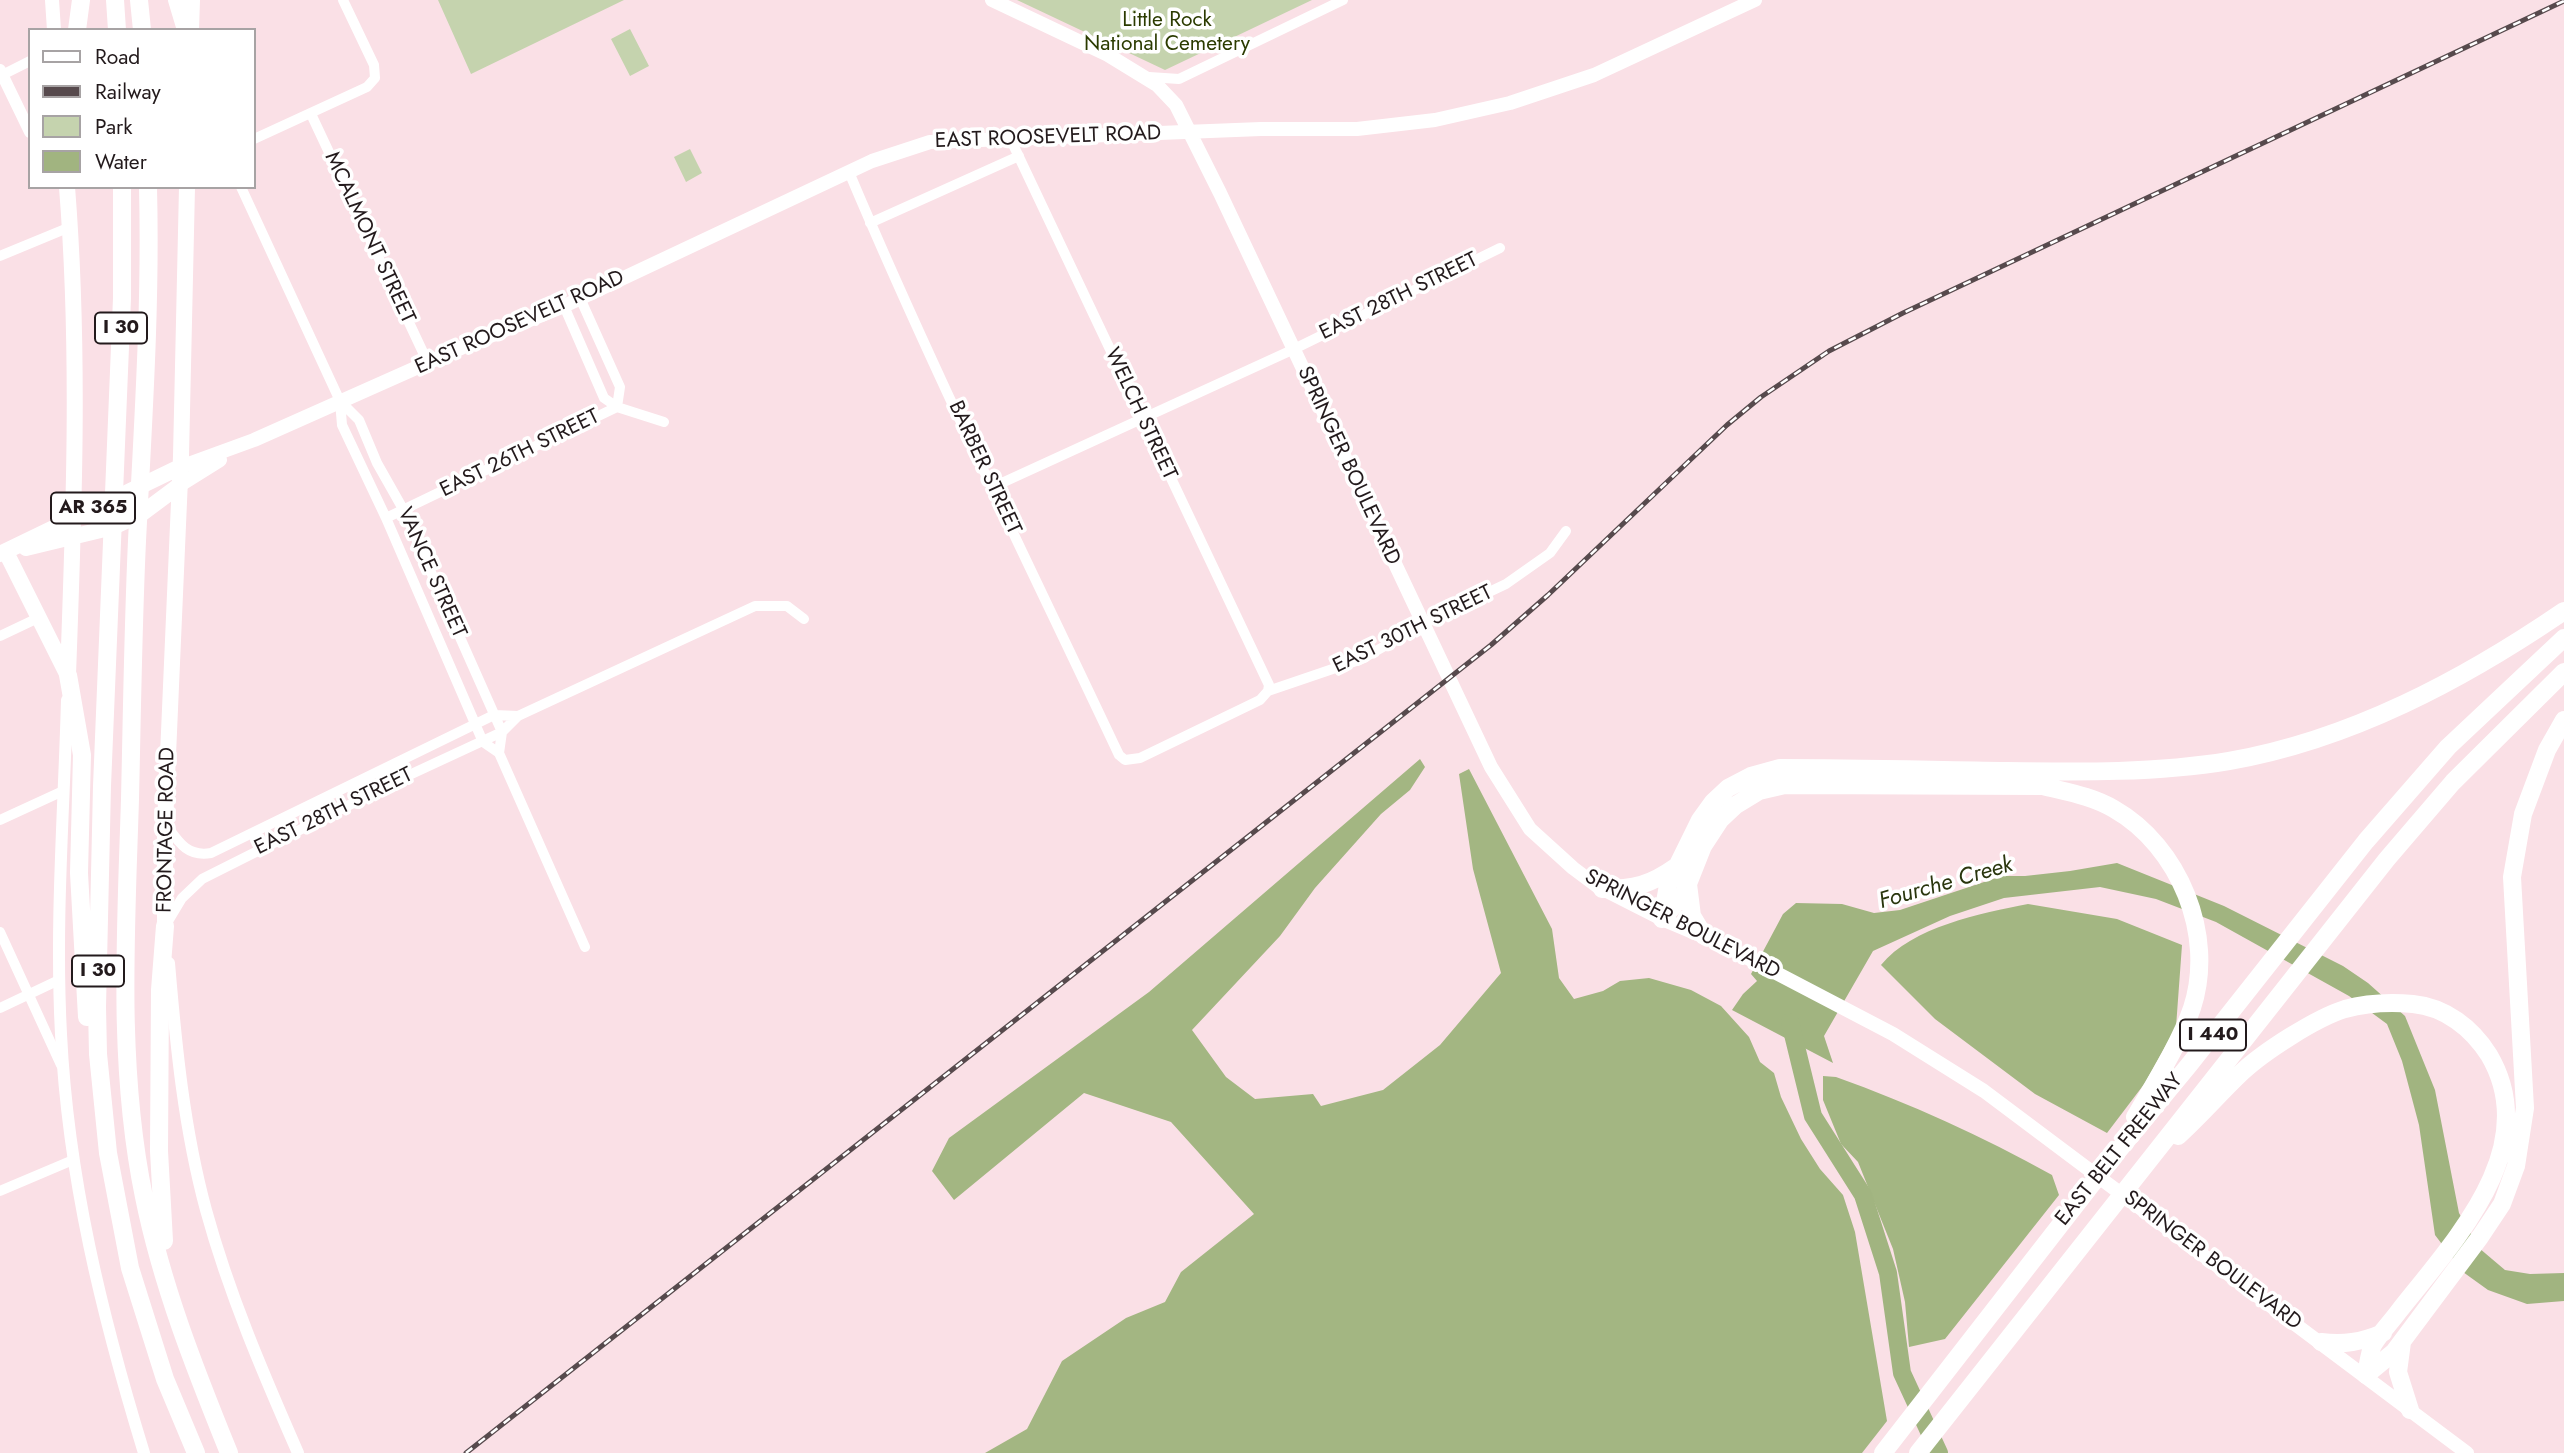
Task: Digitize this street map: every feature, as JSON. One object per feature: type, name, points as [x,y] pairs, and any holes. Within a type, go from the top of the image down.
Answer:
[{"type":"highway","points":[[77,28],[81,0]]},
{"type":"highway","points":[[115,0],[117,28]]},
{"type":"highway","points":[[139,0],[142,28]]},
{"type":"highway","points":[[177,0],[185,28]]},
{"type":"highway","name":"I 30","points":[[122,189],[122,298],[110,554],[97,1007],[101,1096],[130,1268],[165,1379],[196,1453]]},
{"type":"highway","name":"I 30","points":[[148,189],[149,313],[137,544],[124,967],[127,1046],[132,1117],[144,1197],[188,1354],[229,1453]]},
{"type":"highway","points":[[1662,919],[1668,885],[1700,820],[1728,788],[1751,776],[1780,768],[2087,772],[2228,761],[2296,745],[2364,722],[2458,677],[2564,611]]},
{"type":"highway","name":"EAST BELT FREEWAY","points":[[1884,1453],[2113,1157],[2366,841],[2407,793],[2484,712],[2564,638]]},
{"type":"highway","name":"EAST BELT FREEWAY","points":[[1918,1453],[2430,807],[2492,741],[2564,672]]},
{"type":"highway","points":[[68,675],[82,755],[79,873],[81,938],[91,1047],[101,1096]]},
{"type":"highway","points":[[2366,1375],[2394,1352],[2480,1237],[2502,1203],[2516,1166],[2525,1085],[2512,904],[2515,851],[2523,814],[2536,777],[2564,720]]},
{"type":"highway","points":[[1662,919],[1684,894],[1703,846],[1720,820],[1736,805],[1759,790],[1785,785],[2043,786],[2084,795],[2114,809],[2145,831],[2170,864],[2186,892],[2198,935],[2199,967],[2192,1007],[2113,1157]]},
{"type":"highway","points":[[1602,889],[1628,889],[1644,885],[1677,866]]},
{"type":"highway","points":[[1688,884],[1692,916],[1712,939]]},
{"type":"highway","points":[[165,926],[160,990],[159,1151],[168,1290]]},
{"type":"highway","points":[[2135,1176],[2202,1114],[2243,1071],[2312,1025],[2344,1010],[2386,1002],[2426,1005],[2459,1020],[2483,1046],[2501,1075],[2507,1107],[2505,1135],[2497,1168],[2459,1234],[2372,1346],[2366,1375]]},
{"type":"highway","points":[[2321,1342],[2342,1345],[2383,1333]]},
{"type":"highway","points":[[2403,1340],[2398,1372],[2410,1410]]},
{"type":"main road","points":[[52,0],[54,28]]},
{"type":"main road","points":[[192,28],[193,0]]},
{"type":"main road","name":"SPRINGER BOULEVARD","points":[[992,0],[1108,55],[1145,76],[1168,94],[1176,105],[1491,767],[1521,817],[1551,849],[1602,889],[1662,919],[1712,939],[1893,1034],[1984,1091],[2467,1453]]},
{"type":"main road","name":"EAST ROOSEVELT ROAD","points":[[3,553],[180,467],[254,440],[564,306],[884,156],[930,142],[1375,128],[1477,111],[1594,75],[1755,0]]},
{"type":"main road","points":[[67,189],[75,332],[73,538],[68,675]]},
{"type":"main road","name":"FRONTAGE ROAD","points":[[165,926],[165,824],[180,485],[187,189]]},
{"type":"main road","name":"EAST ROOSEVELT ROAD","points":[[3,553],[105,530],[134,518],[180,485],[254,440]]},
{"type":"main road","points":[[3,553],[68,675]]},
{"type":"street","points":[[256,138],[368,87],[375,78],[374,65],[343,0]]},
{"type":"street","points":[[1145,76],[1179,79],[1343,0]]},
{"type":"street","points":[[28,62],[1,74],[28,128]]},
{"type":"street","name":"MCALMONT STREET","points":[[307,115],[428,363]]},
{"type":"street","name":"WELCH STREET","points":[[1010,138],[1269,685],[1268,691]]},
{"type":"street","points":[[870,223],[1019,156]]},
{"type":"street","name":"BARBER STREET","points":[[849,172],[880,248],[1119,755],[1125,760]]},
{"type":"street","points":[[59,189],[69,209]]},
{"type":"street","name":"VANCE STREET","points":[[242,189],[340,401],[342,425],[386,518],[482,742]]},
{"type":"street","points":[[0,256],[70,227]]},
{"type":"street","name":"EAST 28TH STREET","points":[[993,487],[1292,350],[1500,248]]},
{"type":"street","points":[[580,298],[620,387],[617,407]]},
{"type":"street","points":[[564,306],[604,398],[617,407],[664,422]]},
{"type":"street","name":"VANCE STREET","points":[[340,401],[359,420],[377,463],[403,509],[502,732]]},
{"type":"street","name":"EAST 26TH STREET","points":[[386,518],[617,407]]},
{"type":"street","name":"EAST 30TH STREET","points":[[1125,760],[1140,758],[1260,700],[1268,691],[1362,659],[1506,584],[1544,558],[1566,531]]},
{"type":"street","name":"EAST 28TH STREET","points":[[165,926],[191,888],[214,872],[502,732],[518,716],[755,606],[787,606],[804,619]]},
{"type":"street","points":[[0,636],[38,618]]},
{"type":"street","points":[[68,675],[62,791],[59,980],[64,1071],[73,1160],[99,1298],[144,1453]]},
{"type":"street","name":"EAST 28TH STREET","points":[[165,824],[177,841],[191,852],[211,853],[494,715],[518,716]]},
{"type":"street","points":[[502,732],[499,753],[585,947]]},
{"type":"street","points":[[482,742],[499,753]]},
{"type":"street","points":[[0,820],[62,791]]},
{"type":"street","name":"FRONTAGE ROAD","points":[[165,926],[181,1084],[205,1208],[243,1324],[298,1453]]},
{"type":"street","points":[[0,932],[64,1071]]},
{"type":"street","points":[[0,1007],[59,980]]},
{"type":"street","points":[[0,1191],[73,1160]]},
{"type":"green space","points":[[438,0],[624,0],[471,74]]},
{"type":"green space","name":"Little Rock National Cemetery","points":[[1017,0],[1312,0],[1165,70]]},
{"type":"green space","points":[[630,29],[649,66],[630,76],[611,39]]},
{"type":"green space","points":[[690,149],[702,173],[686,182],[674,157]]},
{"type":"shaded area","points":[[1420,759],[1425,767],[1410,790],[1381,814],[1315,888],[1280,936],[1192,1030],[1226,1077],[1255,1099],[1313,1094],[1321,1106],[1383,1090],[1440,1045],[1501,973],[1473,869],[1459,774],[1469,769],[1552,929],[1559,978],[1574,999],[1603,991],[1620,981],[1649,978],[1691,990],[1721,1006],[1749,1037],[1760,1062],[1774,1073],[1781,1097],[1801,1139],[1820,1169],[1843,1195],[1855,1232],[1887,1421],[1862,1453],[985,1453],[1027,1429],[1062,1361],[1126,1318],[1165,1302],[1181,1272],[1254,1214],[1171,1122],[1084,1093],[954,1200],[932,1171],[949,1138],[1149,992]]},
{"type":"shaded area","points":[[2028,904],[2117,919],[2182,945],[2176,1027],[2145,1083],[2107,1133],[2035,1094],[1935,1019],[1881,965],[1894,952],[1929,931],[1969,917]]},
{"type":"shaded area","points":[[1823,1076],[1836,1077],[1892,1098],[1973,1134],[2052,1175],[2059,1195],[1945,1339],[1909,1347],[1905,1302],[1893,1249],[1858,1162],[1841,1144],[1823,1100]]},
{"type":"water","points":[[2117,863],[2224,906],[2343,966],[2368,983],[2405,1016],[2435,1090],[2459,1213],[2479,1248],[2505,1270],[2530,1274],[2564,1273],[2564,1301],[2527,1304],[2488,1290],[2463,1272],[2435,1235],[2419,1125],[2402,1061],[2387,1024],[2349,996],[2216,922],[2156,899],[2100,887],[2004,898],[1950,916],[1873,951],[1824,1036],[1833,1063],[1732,1010],[1743,994],[1757,981],[1751,974],[1783,914],[1796,903],[1842,904],[1874,913],[1900,910],[2002,876],[2070,871]]},
{"type":"waterway","name":"Fourche Creek","points":[[1790,1022],[1813,1116],[1863,1195],[1888,1273],[1902,1373],[1939,1453]]},
{"type":"railway","points":[[466,1453],[1491,645],[1548,595],[1727,425],[1761,397],[1829,351],[1903,313],[2564,1]]}]
